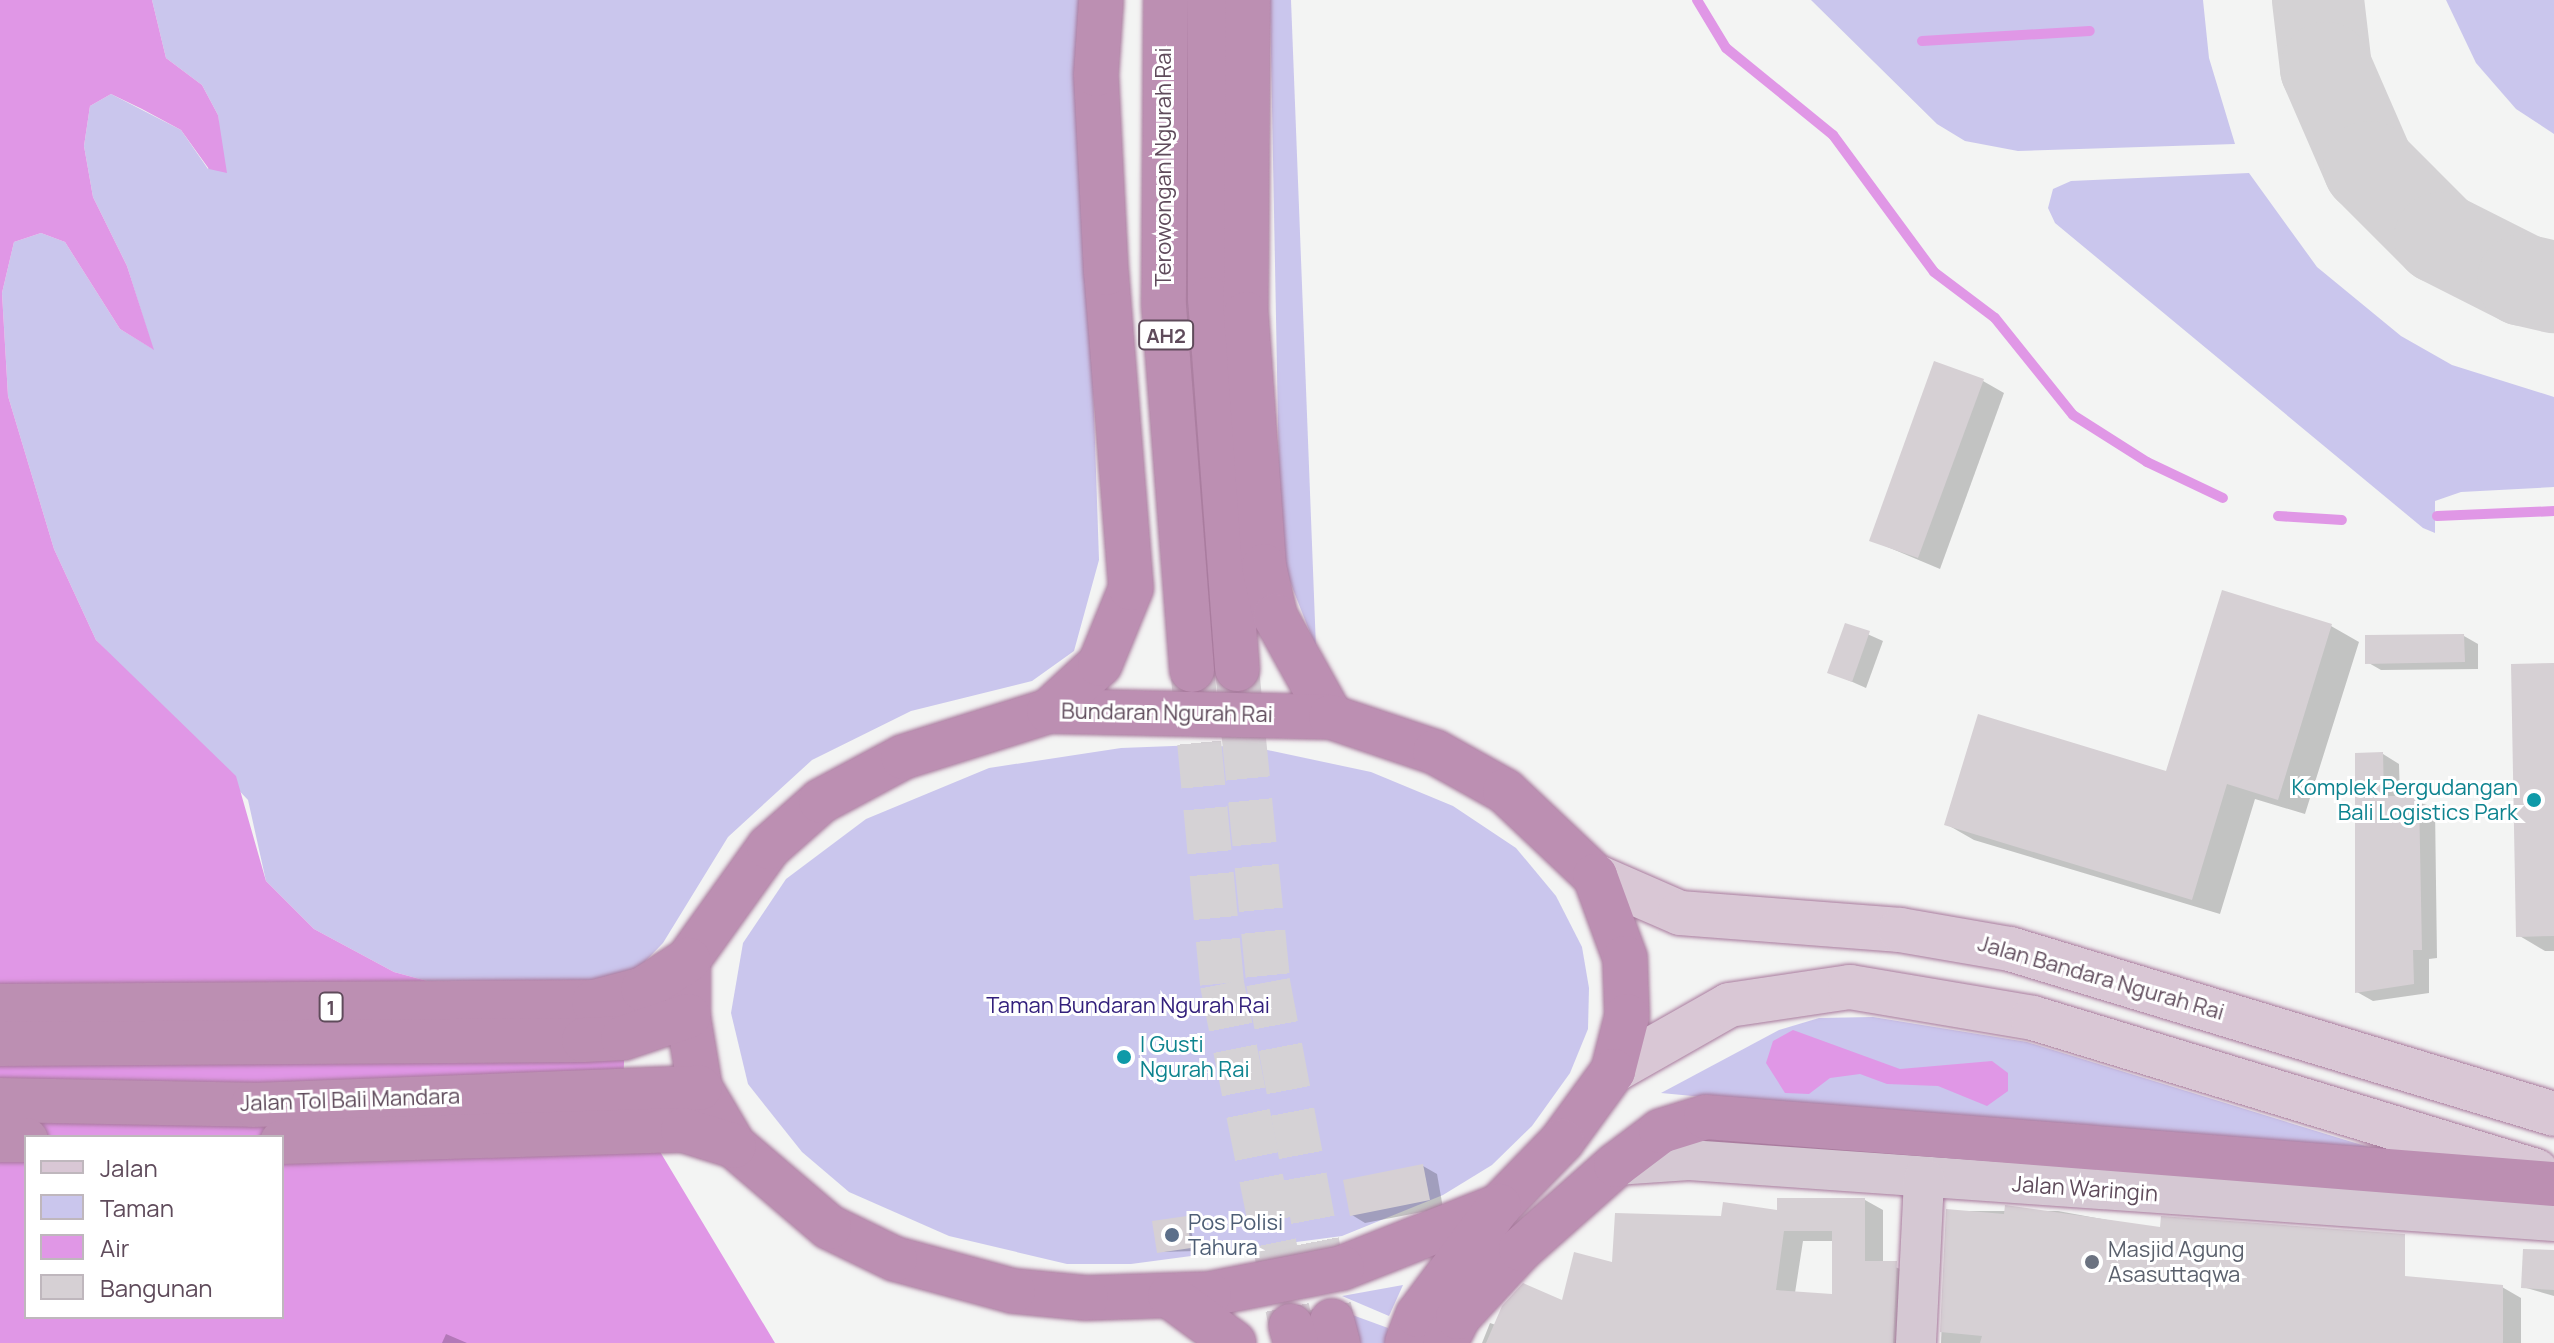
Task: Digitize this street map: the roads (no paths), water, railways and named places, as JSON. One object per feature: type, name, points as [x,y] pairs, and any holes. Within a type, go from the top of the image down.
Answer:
[{"type":"highway","points":[[1049,711],[1100,664],[1131,588],[1106,273],[1096,74],[1101,0]]},
{"type":"highway","name":"Terowongan Ngurah Rai","points":[[1166,0],[1164,306],[1192,670]]},
{"type":"highway","name":"Terowongan Ngurah Rai","points":[[1210,0],[1210,299],[1237,669]]},
{"type":"highway","points":[[1248,0],[1246,314],[1264,566],[1275,616],[1331,717]]},
{"type":"highway","name":"Bundaran Ngurah Rai","points":[[1049,711],[1331,717],[1435,752],[1505,791],[1595,876],[1625,958],[1627,1016],[1613,1071],[1562,1141],[1499,1206],[1342,1268],[1170,1296],[1013,1291],[923,1269],[829,1227],[734,1146],[700,1088],[676,1021],[674,970],[759,859],[821,801],[903,757],[1049,711]]},
{"type":"highway","name":"1","points":[[0,1006],[594,1002],[674,970]]},
{"type":"highway","name":"1","points":[[0,1044],[584,1040],[676,1021]]},
{"type":"highway","name":"Jalan Tol Bali Mandara","points":[[0,1100],[253,1105],[700,1088]]},
{"type":"highway","points":[[1445,1343],[1458,1317],[1521,1249],[1616,1165],[1661,1131],[1706,1117],[2473,1198],[2554,1184]]},
{"type":"highway","name":"Jalan Tol Bali Mandara","points":[[284,1142],[670,1130],[734,1146]]},
{"type":"highway","points":[[0,1140],[24,1140]]},
{"type":"highway","points":[[1407,1343],[1418,1315],[1499,1206]]},
{"type":"highway","points":[[1170,1296],[1234,1343]]},
{"type":"main road","name":"Jalan Bandara Ngurah Rai","points":[[1595,876],[1680,913],[1900,930],[2010,949],[2554,1114]]},
{"type":"main road","points":[[1613,1071],[1729,1005],[1850,987],[2033,1018],[2554,1175]]},
{"type":"street","name":"Jalan Waringin","points":[[1616,1165],[1689,1160],[1924,1178],[2473,1198],[2554,1221]]},
{"type":"street","points":[[1916,1343],[1924,1178]]},
{"type":"water","points":[[0,0],[152,0],[166,58],[202,85],[218,115],[227,173],[209,169],[181,130],[142,109],[111,94],[90,106],[84,146],[93,197],[127,266],[154,350],[120,329],[65,242],[41,233],[14,242],[2,293],[8,396],[54,549],[96,640],[236,776],[266,881],[314,929],[394,972],[427,981],[627,980],[623,1090],[775,1343],[0,1343]]},
{"type":"water","points":[[1793,1030],[1900,1069],[1992,1061],[2008,1073],[2008,1091],[1987,1106],[1938,1086],[1887,1084],[1860,1074],[1830,1078],[1809,1094],[1785,1093],[1766,1063],[1773,1041]]},
{"type":"waterway","points":[[1697,0],[1726,48],[1833,135],[1934,272],[1995,318],[2073,415],[2147,462],[2223,498]]},
{"type":"waterway","points":[[1922,41],[2090,31]]},
{"type":"waterway","points":[[2437,516],[2554,511]]},
{"type":"waterway","points":[[2278,516],[2342,520]]},
{"type":"tunnel","points":[[1237,669],[1268,982],[1332,1321]]},
{"type":"tunnel","points":[[1193,677],[1222,984],[1291,1326]]},
{"type":"place","name":"Komplek Pergudangan Bali Logistics Park","points":[[2534,800]]},
{"type":"place","name":"I Gusti Ngurah Rai","points":[[1124,1057]]},
{"type":"place","name":"Pos Polisi Tahura","points":[[1172,1235]]},
{"type":"place","name":"Masjid Agung Asasuttaqwa","points":[[2092,1262]]},
{"type":"park label","name":"Taman Bundaran Ngurah Rai","points":[[1128,1006]]}]
